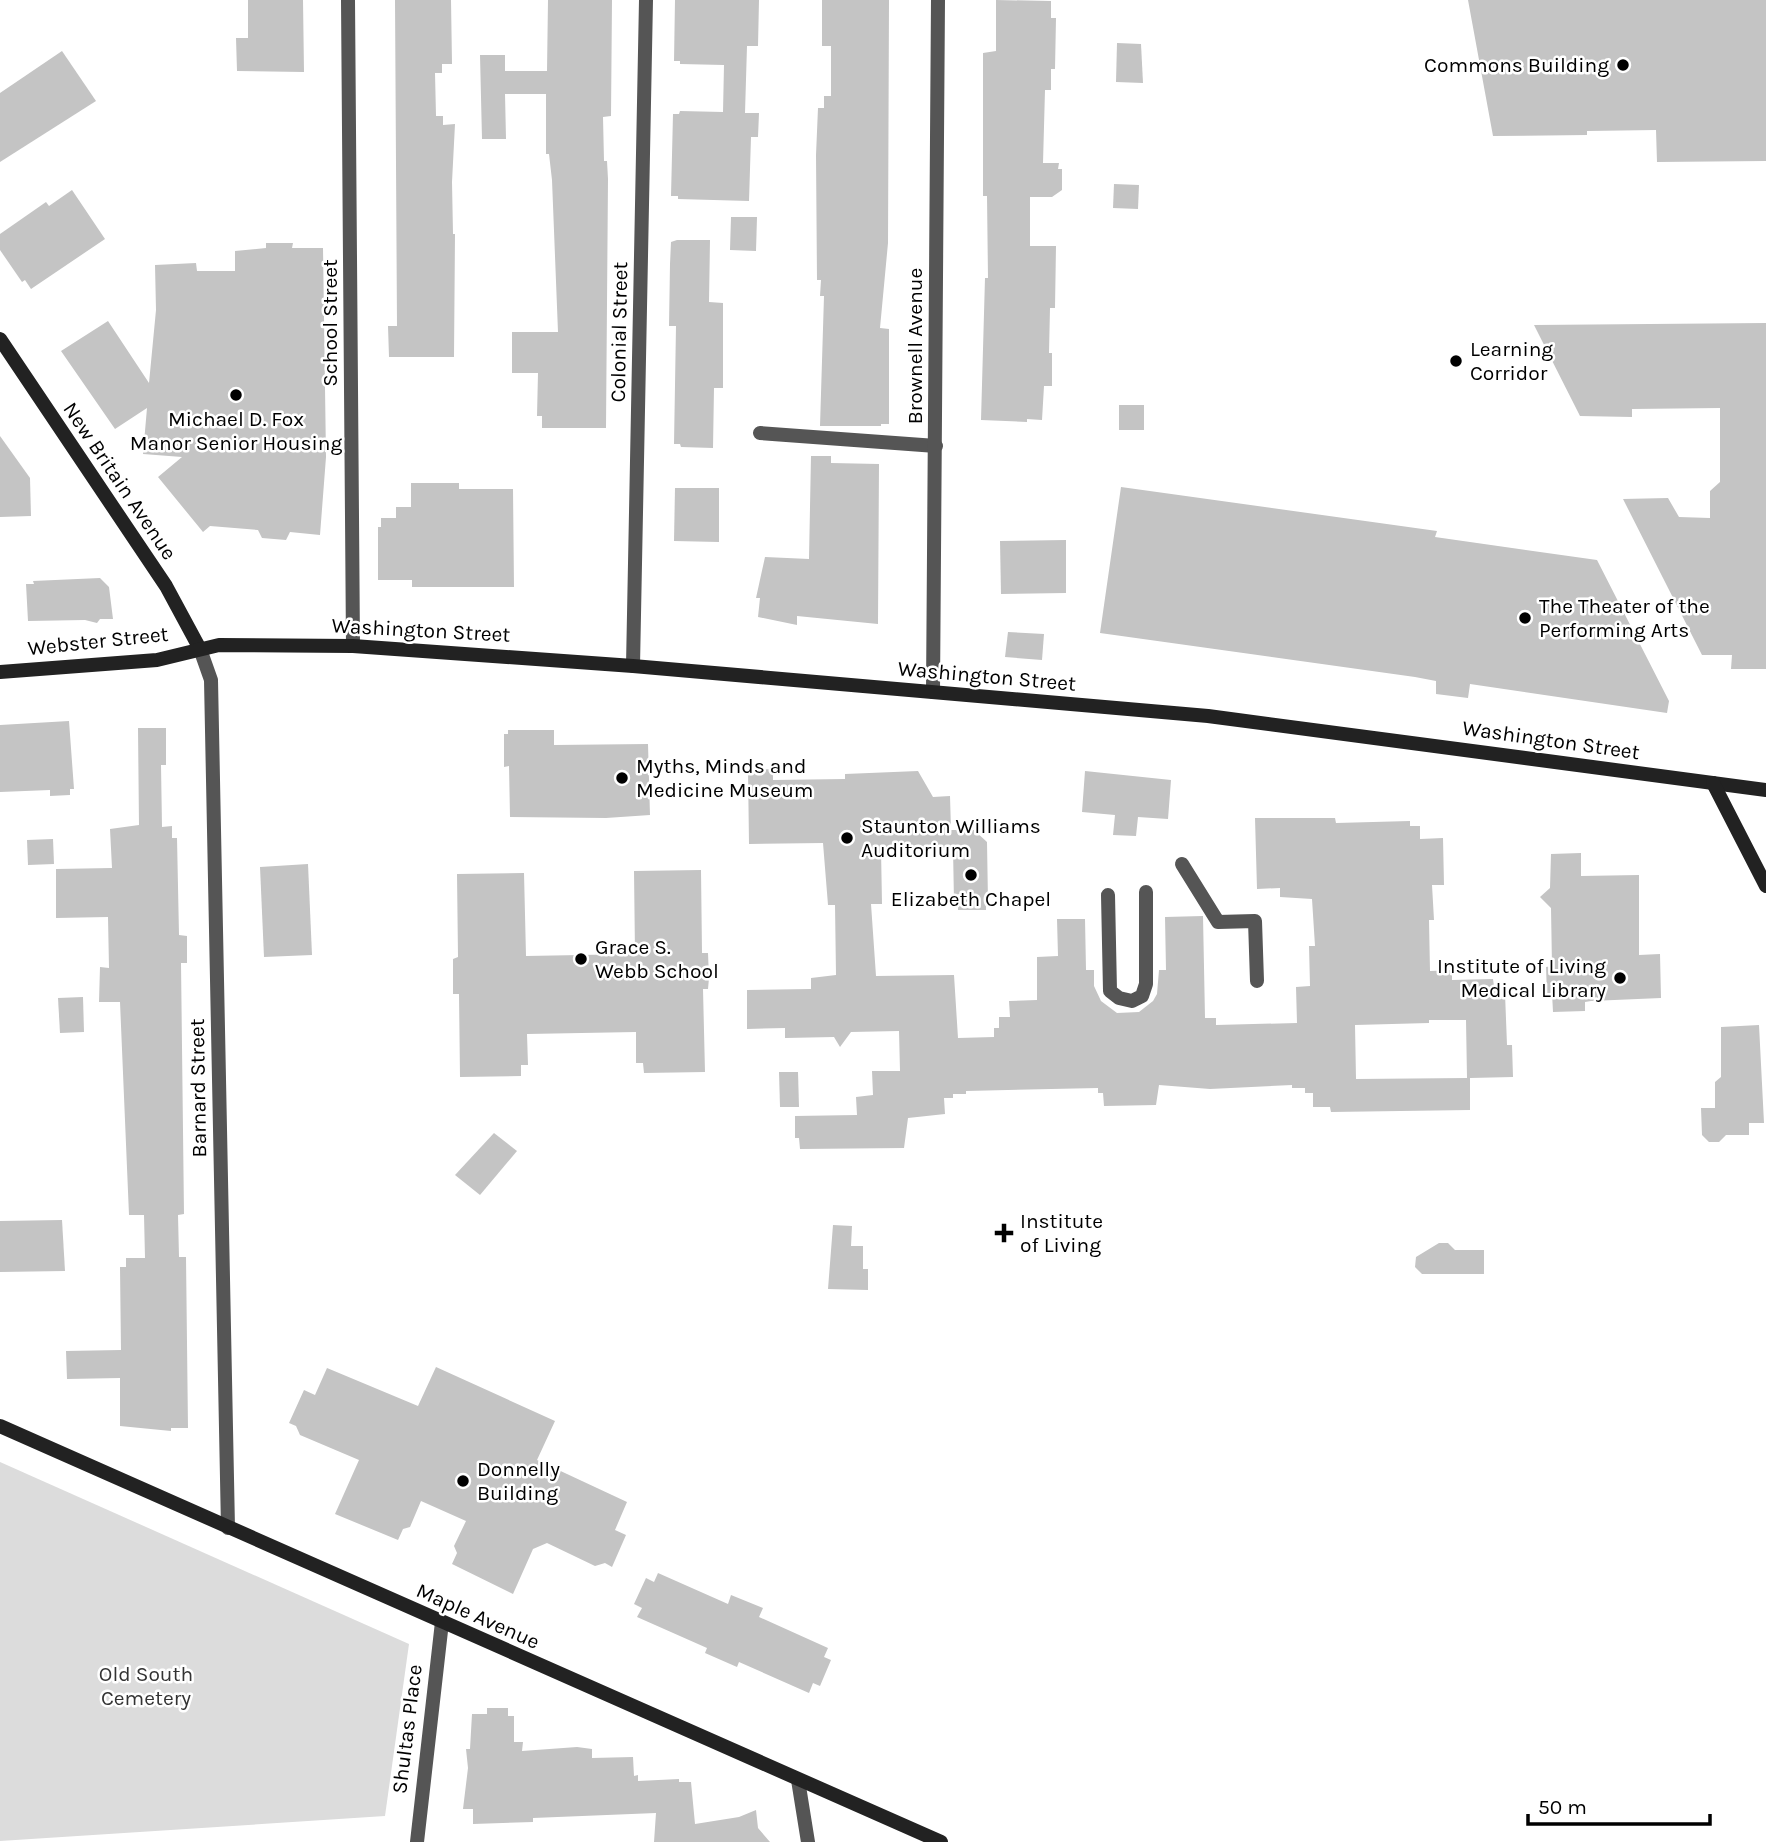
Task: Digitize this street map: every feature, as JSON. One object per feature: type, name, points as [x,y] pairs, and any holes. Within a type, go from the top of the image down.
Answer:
[{"type":"main road","name":"New Britain Avenue","points":[[0,339],[166,586],[200,649]]},
{"type":"main road","name":"Washington Street","points":[[200,649],[219,645],[354,646],[633,666],[1208,716],[1766,790]]},
{"type":"main road","name":"Webster Street","points":[[0,671],[157,660],[200,649]]},
{"type":"main road","points":[[1713,783],[1766,886]]},
{"type":"main road","name":"Maple Avenue","points":[[0,1426],[941,1842]]},
{"type":"street","name":"School Street","points":[[348,0],[354,646]]},
{"type":"street","name":"Colonial Street","points":[[633,666],[646,0]]},
{"type":"street","name":"Brownell Avenue","points":[[933,692],[938,0]]},
{"type":"street","points":[[760,433],[936,446]]},
{"type":"street","name":"Barnard Street","points":[[200,649],[211,680],[228,1528]]},
{"type":"street","points":[[1182,864],[1218,922],[1255,921],[1257,981]]},
{"type":"street","points":[[1108,895],[1110,991],[1119,998],[1132,1001],[1142,996],[1146,984],[1146,892]]},
{"type":"street","name":"Shultas Place","points":[[417,1842],[442,1622]]},
{"type":"street","points":[[798,1780],[808,1842]]},
{"type":"green space","name":"Old South Cemetery","points":[[0,1462],[409,1644],[385,1816],[0,1841]]},
{"type":"building","points":[[248,0],[303,0],[304,72],[237,71],[236,38],[248,38]]},
{"type":"building","points":[[395,0],[451,0],[452,64],[442,64],[442,73],[435,73],[436,116],[443,116],[443,125],[455,124],[452,182],[455,234],[454,357],[389,357],[388,326],[397,326]]},
{"type":"building","points":[[548,0],[612,0],[611,116],[603,117],[604,161],[607,161],[608,179],[606,428],[542,428],[542,416],[537,416],[538,373],[512,373],[512,332],[558,332],[552,180],[549,154],[546,154],[546,94],[505,94],[506,139],[482,139],[480,55],[505,55],[505,71],[547,71]]},
{"type":"building","points":[[675,0],[759,0],[758,46],[747,46],[745,113],[759,113],[758,137],[751,137],[749,201],[678,199],[678,196],[671,196],[673,114],[679,114],[680,111],[723,112],[724,65],[680,64],[680,61],[674,61]]},
{"type":"building","points":[[822,0],[889,0],[888,243],[880,328],[889,329],[889,424],[881,426],[820,426],[824,296],[820,296],[821,280],[817,280],[816,155],[818,108],[824,108],[824,96],[831,96],[831,46],[822,46]]},
{"type":"building","points":[[996,0],[1051,1],[1051,18],[1056,18],[1055,69],[1051,69],[1051,90],[1045,90],[1043,163],[1059,163],[1058,169],[1062,169],[1062,190],[1052,197],[1030,197],[1030,246],[1056,246],[1055,308],[1050,308],[1049,353],[1052,353],[1052,386],[1044,386],[1042,420],[1027,419],[1027,422],[981,420],[985,278],[988,278],[987,196],[983,196],[983,53],[996,51]]},
{"type":"building","name":"Commons Building","points":[[1468,0],[1766,0],[1766,161],[1657,162],[1656,130],[1587,131],[1587,135],[1493,136]]},
{"type":"building","points":[[1117,43],[1141,44],[1143,83],[1116,82]]},
{"type":"building","points":[[62,51],[96,101],[0,162],[0,93]]},
{"type":"building","points":[[1114,184],[1139,185],[1138,209],[1113,208]]},
{"type":"building","points":[[72,190],[105,239],[31,289],[25,280],[22,282],[0,250],[0,234],[46,202],[49,206]]},
{"type":"building","points":[[731,217],[757,217],[756,251],[730,250]]},
{"type":"building","points":[[710,240],[709,302],[723,303],[723,388],[714,388],[713,448],[681,447],[680,444],[674,444],[676,326],[669,326],[671,242]]},
{"type":"building","name":"Michael D. Fox Manor Senior Housing","points":[[266,243],[293,243],[292,248],[323,248],[326,457],[320,535],[290,532],[286,540],[262,538],[258,530],[210,526],[203,532],[158,477],[182,457],[143,454],[147,408],[115,429],[61,351],[108,321],[149,383],[156,310],[155,265],[196,263],[197,271],[235,271],[235,251],[266,248]]},
{"type":"building","points":[[1766,323],[1766,669],[1731,669],[1732,655],[1702,655],[1623,499],[1668,498],[1679,517],[1710,518],[1710,491],[1720,482],[1720,408],[1632,409],[1632,417],[1580,416],[1534,325]]},
{"type":"building","points":[[1119,405],[1144,405],[1144,430],[1119,430]]},
{"type":"building","points":[[0,436],[30,478],[31,516],[0,517]]},
{"type":"building","points":[[811,456],[831,456],[831,463],[879,464],[878,624],[797,616],[797,625],[758,617],[760,598],[756,598],[765,557],[809,559]]},
{"type":"building","points":[[411,483],[459,483],[459,489],[513,489],[514,587],[412,587],[412,580],[378,580],[378,527],[381,527],[381,518],[396,518],[396,507],[411,507]]},
{"type":"building","points":[[1121,487],[1437,531],[1435,537],[1597,560],[1669,701],[1667,713],[1470,684],[1468,698],[1436,694],[1436,681],[1415,677],[1100,633]]},
{"type":"building","points":[[675,488],[719,488],[719,542],[674,541]]},
{"type":"building","points":[[1066,540],[1066,593],[1001,594],[1000,541]]},
{"type":"building","points":[[100,578],[109,587],[113,619],[100,619],[97,623],[85,620],[28,621],[26,584],[34,584],[33,581]]},
{"type":"building","points":[[1008,632],[1044,634],[1042,660],[1005,657]]},
{"type":"building","points":[[69,721],[74,789],[70,789],[70,795],[50,796],[50,790],[0,792],[0,725]]},
{"type":"building","points":[[138,728],[166,728],[166,765],[161,765],[162,827],[172,826],[172,838],[177,838],[179,935],[187,936],[187,963],[181,963],[184,1214],[178,1215],[179,1257],[186,1257],[188,1428],[171,1428],[171,1431],[120,1426],[120,1378],[67,1379],[66,1351],[121,1350],[120,1267],[126,1267],[126,1258],[145,1258],[144,1215],[129,1215],[120,1002],[99,1002],[100,967],[109,968],[108,917],[56,918],[56,869],[112,868],[110,829],[139,825]]},
{"type":"building","points":[[508,730],[554,730],[554,745],[648,744],[650,815],[606,818],[510,817],[509,766],[504,767],[504,734],[508,734]]},
{"type":"building","points":[[773,769],[773,780],[845,779],[845,774],[918,771],[933,797],[950,796],[951,830],[974,830],[987,842],[986,910],[958,910],[958,902],[954,902],[953,848],[881,849],[882,904],[871,904],[876,976],[954,975],[958,1038],[994,1037],[994,1028],[999,1028],[999,1017],[1010,1017],[1009,1001],[1037,1000],[1037,957],[1058,956],[1057,919],[1085,919],[1086,970],[1094,970],[1094,986],[1101,1001],[1117,1013],[1139,1012],[1153,1001],[1157,994],[1159,970],[1166,970],[1165,917],[1203,916],[1205,1018],[1216,1018],[1216,1025],[1297,1023],[1296,987],[1310,986],[1309,946],[1315,946],[1312,899],[1280,897],[1280,888],[1257,889],[1255,818],[1335,818],[1336,823],[1410,821],[1410,826],[1420,826],[1420,839],[1443,838],[1444,885],[1432,885],[1434,920],[1429,920],[1430,971],[1452,970],[1452,980],[1493,979],[1494,986],[1502,986],[1502,993],[1505,993],[1507,1045],[1512,1045],[1513,1077],[1470,1078],[1470,1110],[1331,1112],[1330,1107],[1313,1107],[1313,1093],[1305,1093],[1305,1088],[1292,1088],[1292,1085],[1210,1089],[1159,1085],[1156,1105],[1104,1106],[1103,1093],[1098,1093],[1098,1088],[966,1091],[966,1094],[953,1094],[953,1098],[944,1098],[945,1114],[908,1118],[904,1148],[800,1149],[799,1138],[795,1138],[795,1116],[857,1115],[856,1097],[873,1095],[872,1071],[900,1071],[899,1031],[851,1032],[840,1047],[834,1037],[785,1038],[785,1028],[747,1029],[747,990],[811,989],[811,978],[836,975],[835,905],[828,905],[823,843],[749,844],[748,770]],"holes":[[[1466,1020],[1467,1078],[1356,1079],[1355,1025]]]},
{"type":"building","points":[[1085,771],[1171,780],[1168,819],[1138,817],[1136,836],[1113,835],[1115,815],[1082,812]]},
{"type":"building","points":[[53,839],[54,864],[28,865],[27,840]]},
{"type":"building","points":[[1581,853],[1581,876],[1639,875],[1639,955],[1660,954],[1661,998],[1591,1001],[1585,1002],[1585,1011],[1553,1012],[1552,993],[1547,994],[1546,967],[1552,966],[1551,908],[1540,897],[1550,888],[1551,854]]},
{"type":"building","points":[[308,864],[312,955],[264,957],[260,867]]},
{"type":"building","points":[[701,870],[702,953],[708,953],[709,978],[708,989],[703,989],[705,1072],[644,1073],[643,1063],[636,1063],[636,1032],[527,1034],[528,1065],[521,1065],[521,1076],[460,1077],[459,994],[453,994],[453,959],[458,957],[457,874],[524,873],[526,956],[635,954],[634,871]]},
{"type":"building","points":[[83,997],[84,1032],[60,1033],[58,998]]},
{"type":"building","points":[[1759,1025],[1764,1123],[1749,1123],[1749,1135],[1726,1135],[1719,1142],[1709,1142],[1702,1135],[1701,1108],[1715,1108],[1715,1082],[1721,1077],[1721,1027]]},
{"type":"building","points":[[779,1072],[798,1072],[799,1107],[780,1107]]},
{"type":"building","points":[[494,1133],[517,1151],[480,1195],[455,1175]]},
{"type":"building","points":[[62,1220],[65,1271],[0,1272],[0,1221]]},
{"type":"building","points":[[833,1225],[852,1226],[851,1246],[863,1246],[863,1269],[868,1269],[868,1290],[828,1289]]},
{"type":"building","points":[[1439,1243],[1448,1243],[1455,1250],[1484,1250],[1484,1274],[1422,1274],[1415,1267],[1416,1257]]},
{"type":"building","name":"Donnelly Building","points":[[436,1367],[555,1421],[537,1460],[627,1502],[615,1530],[626,1535],[612,1567],[605,1563],[595,1566],[547,1543],[533,1549],[513,1594],[452,1564],[457,1553],[454,1546],[466,1521],[421,1501],[410,1527],[403,1529],[398,1540],[335,1514],[359,1460],[300,1435],[296,1426],[289,1423],[304,1390],[315,1395],[327,1368],[418,1406]]},
{"type":"building","points":[[658,1573],[728,1604],[731,1595],[763,1608],[759,1617],[828,1648],[824,1657],[831,1660],[820,1686],[813,1683],[809,1693],[739,1662],[737,1667],[705,1653],[707,1648],[637,1617],[642,1608],[634,1604],[646,1578],[654,1582]]},
{"type":"building","points":[[487,1708],[508,1708],[508,1716],[514,1716],[514,1742],[523,1742],[522,1751],[577,1747],[592,1749],[592,1758],[633,1757],[634,1776],[638,1775],[638,1781],[679,1779],[679,1782],[691,1782],[695,1824],[739,1817],[756,1810],[758,1828],[770,1842],[654,1842],[656,1813],[533,1818],[533,1822],[473,1824],[473,1809],[463,1809],[468,1768],[466,1749],[470,1749],[472,1714],[487,1714]]},
{"type":"place","name":"Commons Building","points":[[1623,65]]},
{"type":"place","name":"Learning Corridor","points":[[1456,361]]},
{"type":"place","name":"Michael D. Fox Manor Senior Housing","points":[[236,395]]},
{"type":"place","name":"The Theater of the Performing Arts","points":[[1525,618]]},
{"type":"place","name":"Myths, Minds and Medicine Museum","points":[[622,778]]},
{"type":"place","name":"Staunton Williams Auditorium","points":[[847,838]]},
{"type":"place","name":"Elizabeth Chapel","points":[[971,875]]},
{"type":"place","name":"Grace S. Webb School","points":[[581,959]]},
{"type":"place","name":"Institute of Living Medical Library","points":[[1620,978]]},
{"type":"place","name":"Institute of Living","points":[[1004,1233]]},
{"type":"place","name":"Donnelly Building","points":[[463,1481]]}]
